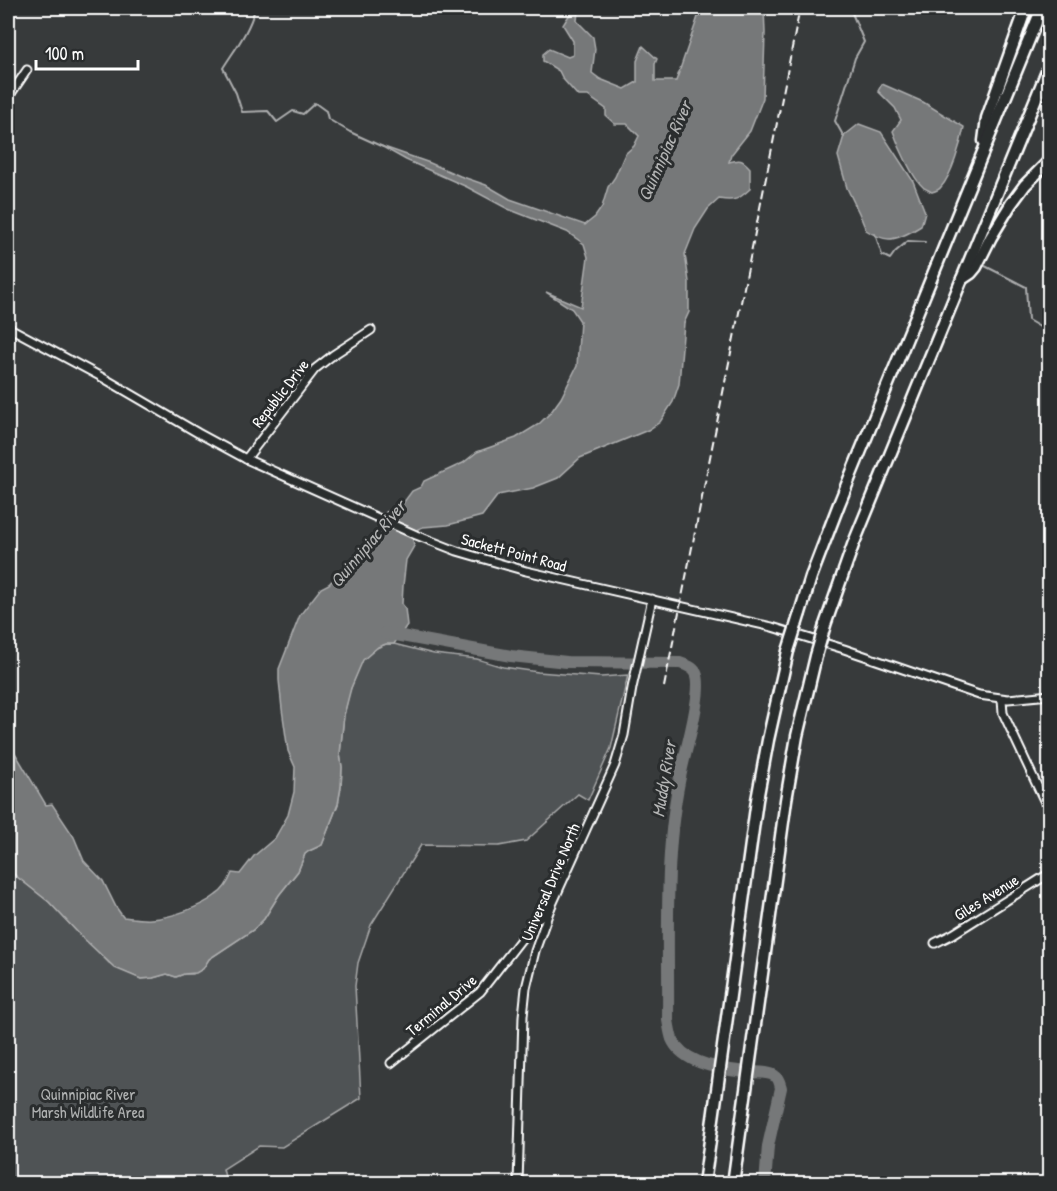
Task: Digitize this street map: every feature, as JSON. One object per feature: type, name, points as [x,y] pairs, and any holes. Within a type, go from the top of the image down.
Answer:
[{"type":"highway","points":[[984,149],[987,118],[1026,8]]},
{"type":"highway","points":[[704,1184],[765,754],[788,651],[811,577],[839,504],[1042,8]]},
{"type":"highway","points":[[733,1184],[792,765],[816,656],[857,534],[1050,64]]},
{"type":"highway","points":[[961,279],[976,267],[994,231],[1025,185],[1050,160]]},
{"type":"street","points":[[8,98],[27,70]]},
{"type":"street","name":"Sackett Point Road","points":[[8,327],[246,459],[457,551],[508,567],[771,627],[987,697],[1002,699],[1050,695]]},
{"type":"street","name":"Republic Drive","points":[[246,459],[315,369],[371,330]]},
{"type":"street","name":"Universal Drive North","points":[[518,1184],[526,988],[535,951],[550,909],[615,765],[624,735],[652,600]]},
{"type":"street","points":[[1002,699],[1003,713],[1050,813]]},
{"type":"street","name":"Giles Avenue","points":[[935,943],[1050,873]]},
{"type":"street","name":"Terminal Drive","points":[[391,1062],[480,992],[536,920],[550,909]]},
{"type":"green space","name":"Quinnipiac River Marsh Wildlife Area","points":[[386,644],[538,672],[601,677],[628,675],[611,748],[588,800],[578,794],[526,841],[499,846],[421,845],[371,925],[358,963],[355,986],[361,1098],[282,1147],[259,1146],[223,1169],[229,1183],[8,1183],[8,868],[49,902],[109,963],[141,979],[167,974],[176,977],[193,974],[204,967],[209,959],[253,930],[264,919],[298,871],[305,854],[322,845],[338,804],[342,767],[340,754],[349,693],[362,660],[374,649]]},
{"type":"water","name":"Quinnipiac River","points":[[701,8],[764,8],[763,98],[750,131],[731,155],[729,162],[741,160],[750,168],[750,189],[736,199],[719,199],[708,209],[695,229],[685,254],[689,282],[689,312],[684,323],[679,384],[673,402],[660,422],[648,430],[580,458],[558,478],[533,488],[498,495],[482,516],[448,525],[418,529],[413,540],[414,546],[406,560],[403,586],[402,604],[405,608],[407,625],[394,644],[378,647],[363,660],[351,688],[344,715],[340,754],[341,787],[338,804],[322,845],[305,854],[298,871],[264,919],[253,930],[209,959],[203,969],[196,973],[176,977],[167,974],[141,979],[115,968],[49,902],[8,868],[8,741],[46,805],[52,804],[74,837],[84,861],[103,881],[123,917],[144,919],[167,917],[202,904],[221,891],[232,873],[240,874],[254,856],[275,838],[288,815],[294,792],[295,767],[288,751],[279,669],[300,615],[321,588],[329,584],[367,543],[375,531],[382,527],[387,516],[386,512],[401,506],[412,491],[421,487],[424,481],[463,463],[477,452],[516,438],[539,424],[561,398],[577,366],[580,321],[572,309],[546,292],[581,307],[588,257],[584,244],[567,232],[508,209],[381,146],[486,185],[510,199],[585,225],[602,207],[608,187],[625,154],[634,146],[639,136],[627,124],[615,124],[606,116],[606,109],[588,96],[578,96],[559,71],[543,61],[543,54],[549,49],[568,57],[573,55],[573,41],[563,25],[573,9],[578,11],[577,21],[593,37],[595,49],[592,73],[600,79],[625,89],[637,82],[637,61],[643,46],[657,59],[655,81],[676,81]]},
{"type":"water","points":[[882,84],[923,102],[964,127],[952,167],[945,182],[937,190],[932,192],[924,188],[906,161],[893,131],[901,120],[895,108],[878,91]]},
{"type":"water","points":[[859,124],[881,132],[913,181],[925,212],[921,226],[893,239],[877,236],[866,230],[847,188],[838,156],[844,136]]},
{"type":"waterway","points":[[255,8],[246,32],[223,68],[236,93],[242,112],[268,111],[277,122],[293,111],[303,114],[315,103],[326,111],[328,119],[383,147]]},
{"type":"waterway","points":[[844,137],[835,121],[855,58],[864,42],[850,8]]},
{"type":"waterway","points":[[875,234],[882,255],[890,259],[908,241],[925,242]]},
{"type":"waterway","points":[[985,266],[1026,287],[1028,320],[1050,333]]},
{"type":"waterway","name":"Muddy River","points":[[385,633],[511,656],[567,662],[680,663],[695,671],[698,692],[676,799],[669,862],[668,1020],[672,1039],[677,1048],[694,1060],[727,1070],[769,1073],[778,1080],[781,1088],[768,1146],[765,1184]]},
{"type":"railway","points":[[664,687],[800,8]]}]
